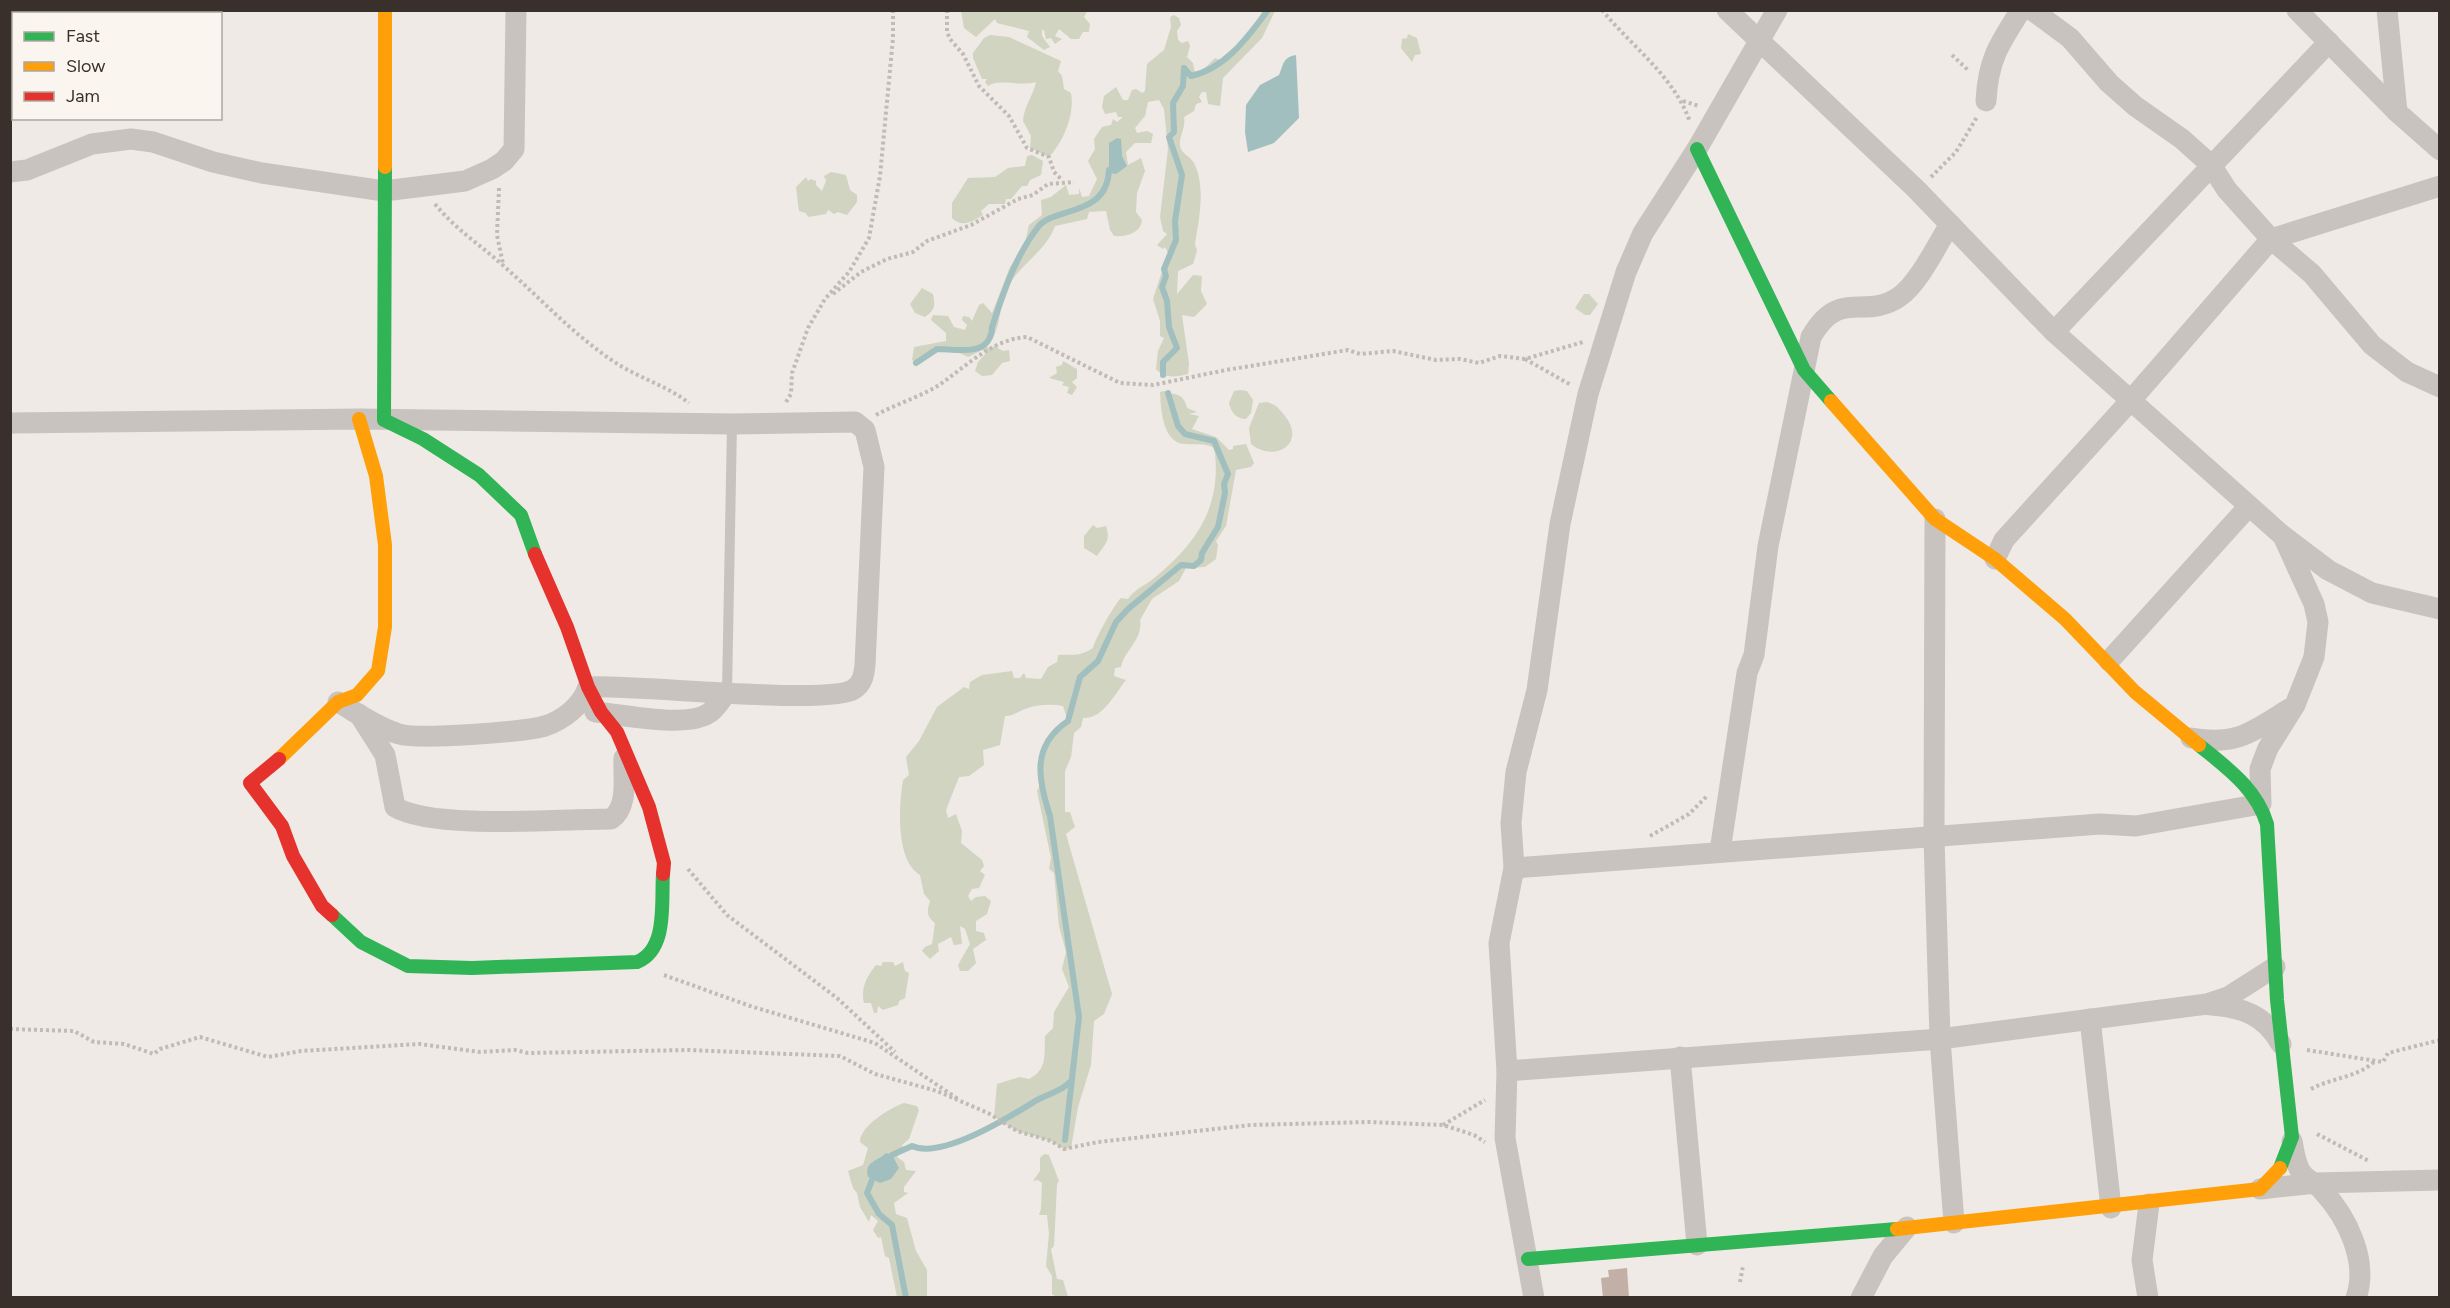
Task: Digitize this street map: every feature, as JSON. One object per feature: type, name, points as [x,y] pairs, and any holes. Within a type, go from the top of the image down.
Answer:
[{"type":"street","points":[[384,420],[385,10]]},
{"type":"street","points":[[10,172],[27,170],[92,144],[131,139],[153,142],[213,162],[262,173],[384,190],[465,181],[492,169],[504,161],[514,149],[516,10]]},
{"type":"street","points":[[1727,10],[1917,189],[2054,332],[2132,399],[2283,536],[2328,570],[2372,593],[2439,609]]},
{"type":"street","points":[[1534,1298],[1528,1259],[1516,1212],[1505,1138],[1507,1071],[1499,943],[1514,868],[1511,823],[1516,772],[1537,690],[1560,524],[1588,394],[1626,272],[1643,233],[1697,149],[1777,10]]},
{"type":"street","points":[[1986,101],[1987,76],[1991,59],[2021,10]]},
{"type":"street","points":[[2032,10],[2070,38],[2109,83],[2135,106],[2182,139],[2211,165],[2227,190],[2271,239],[2312,274],[2372,345],[2407,372],[2439,387]]},
{"type":"street","points":[[2297,10],[2397,112],[2439,150]]},
{"type":"street","points":[[2387,10],[2397,112]]},
{"type":"street","points":[[2054,332],[2329,42]]},
{"type":"street","points":[[1697,149],[1804,370],[1935,519],[1995,559],[2065,619],[2109,661],[2135,692],[2242,781],[2261,804]]},
{"type":"street","points":[[1995,559],[2004,540],[2132,399],[2271,239],[2439,186]]},
{"type":"street","points":[[1720,851],[1747,674],[1754,655],[1768,546],[1811,337],[1822,319],[1838,308],[1888,303],[1901,295],[1950,224]]},
{"type":"street","points":[[359,419],[376,476],[387,584],[385,627],[378,671],[357,695],[338,702],[283,756],[250,783],[282,826],[293,856],[322,906],[362,942],[388,958],[408,966],[472,968],[637,962],[649,957],[658,940],[664,863],[649,807],[618,732],[602,712],[588,687],[567,627],[546,584],[521,515],[479,475],[423,439],[384,420]]},
{"type":"street","points":[[10,423],[359,419],[855,422],[865,430],[874,467],[863,678],[854,689],[835,695],[588,687]]},
{"type":"street","points":[[2109,661],[2249,506]]},
{"type":"street","points":[[1935,519],[1934,838],[1940,1039],[1954,1223]]},
{"type":"street","points":[[2283,536],[2314,604],[2318,622],[2314,657],[2295,705],[2268,748],[2260,769],[2261,804],[2267,824],[2275,967],[2288,1103],[2292,1137],[2300,1170],[2304,1178],[2316,1183],[2336,1205],[2356,1252],[2361,1286],[2356,1298]]},
{"type":"street","points":[[338,702],[400,735],[491,733],[545,726],[567,715],[578,705],[588,687]]},
{"type":"street","points":[[567,715],[602,712],[647,717],[698,718],[710,713],[727,692]]},
{"type":"street","points":[[2190,738],[2216,742],[2231,740],[2253,732],[2295,705]]},
{"type":"street","points":[[359,714],[385,755],[395,807],[410,815],[425,818],[485,821],[611,819],[619,814],[622,802],[624,750]]},
{"type":"street","points":[[1514,868],[2100,824],[2136,826],[2261,804]]},
{"type":"street","points":[[1507,1071],[1940,1039],[2207,1004],[2228,998],[2275,967]]},
{"type":"street","points":[[2207,1004],[2232,1006],[2253,1014],[2273,1031],[2283,1049]]},
{"type":"street","points":[[2090,1018],[2111,1208]]},
{"type":"street","points":[[1680,1057],[1697,1245]]},
{"type":"street","points":[[2260,1189],[2274,1179],[2290,1150],[2292,1137]]},
{"type":"street","points":[[1528,1259],[2111,1208],[2316,1183],[2439,1180]]},
{"type":"street","points":[[2148,1298],[2142,1260],[2149,1204]]},
{"type":"street","points":[[1861,1298],[1883,1256],[1907,1227]]},
{"type":"lane","points":[[727,692],[732,423]]},
{"type":"path","points":[[783,409],[790,394],[792,373],[808,328],[825,300],[849,272],[869,238],[880,176],[893,38],[893,10]]},
{"type":"path","points":[[947,10],[947,32],[963,54],[979,86],[1009,116],[1027,148],[1049,157],[1054,172],[1062,181]]},
{"type":"path","points":[[1602,10],[1682,101],[1697,149]]},
{"type":"path","points":[[1917,189],[1956,152],[1986,101]]},
{"type":"path","points":[[500,180],[497,235],[503,266]]},
{"type":"path","points":[[825,300],[861,272],[887,259],[914,252],[927,241],[971,225],[1018,199],[1033,195],[1048,184],[1062,181],[1074,182]]},
{"type":"path","points":[[421,186],[447,219],[611,360],[639,378],[676,392],[695,406]]},
{"type":"path","points":[[1525,359],[1606,335]]},
{"type":"path","points":[[855,422],[873,417],[937,386],[994,346],[1017,338],[1028,337],[1120,383],[1145,385],[1348,350],[1360,354],[1393,351],[1436,360],[1460,359],[1479,363],[1500,356],[1525,359],[1588,394]]},
{"type":"path","points":[[1642,840],[1689,814],[1731,773]]},
{"type":"path","points":[[684,864],[727,915],[837,998],[901,1058]]},
{"type":"path","points":[[637,962],[659,974],[696,984],[750,1006],[875,1043],[901,1058],[966,1105]]},
{"type":"path","points":[[10,1029],[74,1031],[94,1042],[124,1044],[154,1054],[160,1049],[201,1037],[268,1057],[302,1051],[419,1044],[480,1052],[688,1050],[815,1054],[832,1058],[840,1056],[876,1074],[937,1091],[987,1113],[1017,1131],[1051,1141],[1064,1149],[1098,1142],[1251,1125],[1368,1122],[1443,1125],[1474,1135],[1489,1145]]},
{"type":"path","points":[[2283,1049],[2383,1062],[2388,1053],[2439,1040]]},
{"type":"path","points":[[2288,1103],[2301,1098],[2322,1083],[2357,1074],[2376,1060]]},
{"type":"path","points":[[1443,1125],[1484,1101],[1507,1071]]},
{"type":"path","points":[[2313,1130],[2321,1137],[2363,1156],[2391,1182]]},
{"type":"green space","points":[[961,11],[1087,11],[1084,17],[1090,24],[1089,32],[1083,32],[1079,39],[1071,39],[1059,29],[1055,36],[1062,39],[1055,44],[1051,38],[1046,39],[1044,30],[1042,30],[1042,36],[1050,47],[1044,50],[1027,37],[1029,31],[997,23],[995,19],[976,37],[964,28]]},
{"type":"green space","points":[[1263,11],[1275,11],[1262,38],[1223,78],[1220,106],[1208,104],[1206,92],[1202,92],[1199,97],[1202,102],[1196,104],[1194,111],[1184,117],[1180,148],[1194,163],[1198,172],[1201,193],[1195,244],[1197,251],[1193,264],[1178,271],[1177,294],[1193,275],[1202,276],[1201,291],[1207,304],[1194,317],[1182,315],[1189,364],[1188,374],[1166,376],[1156,369],[1158,351],[1164,338],[1160,336],[1160,321],[1153,299],[1168,253],[1165,247],[1163,249],[1157,245],[1167,234],[1163,231],[1160,217],[1168,149],[1164,109],[1159,100],[1148,102],[1145,116],[1135,128],[1137,133],[1147,131],[1153,134],[1151,143],[1135,143],[1126,152],[1128,165],[1141,158],[1145,171],[1137,193],[1136,212],[1142,220],[1139,228],[1128,235],[1114,236],[1110,230],[1106,211],[1089,212],[1087,219],[1055,226],[1045,244],[1012,280],[1004,296],[998,326],[987,346],[989,349],[994,346],[1003,351],[1009,350],[1010,361],[1002,363],[992,375],[982,376],[975,371],[978,362],[987,352],[982,350],[968,357],[953,350],[937,349],[916,363],[912,360],[914,347],[946,341],[946,333],[931,320],[933,315],[948,316],[954,327],[965,330],[967,325],[962,320],[963,316],[969,317],[972,321],[979,305],[983,303],[992,313],[1010,267],[1024,248],[1029,225],[1042,215],[1041,200],[1051,197],[1066,185],[1069,195],[1079,194],[1079,188],[1082,197],[1089,196],[1097,179],[1088,161],[1095,149],[1094,139],[1102,127],[1111,125],[1113,119],[1117,122],[1123,117],[1118,117],[1116,112],[1105,114],[1102,107],[1104,96],[1116,87],[1123,100],[1128,100],[1132,90],[1136,89],[1142,93],[1145,91],[1147,64],[1164,50],[1171,27],[1170,17],[1174,15],[1179,18],[1181,25],[1177,31],[1178,40],[1182,43],[1188,41],[1190,46],[1187,57],[1193,63],[1195,73],[1203,70],[1215,58],[1222,61],[1254,32],[1254,26]]},
{"type":"green space","points":[[1408,34],[1417,38],[1421,54],[1415,55],[1412,62],[1401,48],[1402,39],[1407,38]]},
{"type":"green space","points":[[990,35],[1009,37],[1061,61],[1058,71],[1062,76],[1064,89],[1071,93],[1071,110],[1067,128],[1049,157],[1030,148],[1031,136],[1023,121],[1036,82],[998,83],[988,86],[985,82],[987,79],[982,79],[973,53],[984,38]]},
{"type":"green space","points":[[1032,155],[1043,161],[1041,175],[1030,180],[1027,186],[1022,186],[1011,199],[1006,199],[1005,204],[989,204],[981,211],[983,215],[967,223],[960,223],[952,218],[952,203],[968,178],[995,177],[1008,168],[1025,166],[1027,156]]},
{"type":"green space","points":[[831,172],[846,175],[850,190],[857,195],[857,202],[847,215],[838,212],[834,214],[828,210],[826,214],[808,217],[806,213],[799,211],[796,187],[806,177],[808,181],[811,179],[816,181],[816,185],[822,191],[826,181],[824,176]]},
{"type":"green space","points":[[922,288],[933,294],[934,302],[933,309],[925,317],[915,313],[910,304]]},
{"type":"green space","points":[[1584,294],[1589,294],[1598,304],[1590,315],[1585,315],[1575,308]]},
{"type":"green space","points":[[1063,361],[1077,369],[1077,378],[1072,382],[1077,387],[1072,395],[1067,393],[1069,387],[1062,385],[1064,382],[1049,378],[1057,373],[1056,367],[1062,365]]},
{"type":"green space","points":[[1234,391],[1247,391],[1253,400],[1251,413],[1246,419],[1234,414],[1229,403]]},
{"type":"green space","points":[[1160,392],[1181,396],[1187,408],[1197,412],[1189,414],[1199,416],[1192,429],[1216,437],[1229,450],[1233,449],[1233,446],[1246,444],[1254,463],[1251,467],[1236,470],[1226,526],[1216,541],[1218,545],[1216,559],[1205,567],[1186,568],[1179,581],[1152,599],[1140,620],[1139,633],[1121,667],[1115,668],[1114,676],[1126,680],[1102,710],[1096,715],[1083,718],[1081,727],[1074,733],[1071,757],[1065,771],[1065,812],[1070,812],[1075,827],[1066,834],[1112,994],[1104,1014],[1094,1021],[1091,1065],[1078,1107],[1071,1148],[1064,1149],[1051,1141],[1017,1131],[994,1117],[997,1084],[1020,1077],[1029,1079],[1042,1066],[1045,1055],[1045,1036],[1053,1028],[1054,1012],[1069,987],[1062,969],[1066,952],[1059,926],[1054,873],[1049,869],[1051,858],[1037,791],[1045,749],[1051,737],[1068,721],[1063,706],[1036,706],[1005,716],[1000,745],[983,750],[984,765],[969,776],[959,777],[946,810],[948,818],[956,814],[962,831],[961,843],[982,860],[984,866],[980,871],[985,875],[979,888],[972,889],[968,896],[971,901],[976,897],[985,896],[991,901],[987,914],[976,921],[976,931],[984,933],[986,940],[973,949],[976,963],[968,971],[960,971],[958,965],[970,944],[965,929],[960,926],[962,944],[954,945],[951,937],[938,944],[939,951],[930,959],[922,951],[932,944],[935,923],[929,916],[930,901],[924,894],[920,875],[912,868],[903,845],[900,817],[903,780],[909,775],[906,757],[919,741],[937,707],[964,687],[969,689],[970,682],[982,675],[1012,671],[1014,678],[1020,678],[1024,673],[1026,678],[1041,679],[1048,667],[1057,662],[1058,655],[1080,654],[1093,648],[1105,622],[1121,598],[1128,599],[1153,579],[1193,539],[1209,509],[1214,492],[1215,453],[1213,447],[1185,444],[1172,438],[1162,415]]},
{"type":"green space","points":[[1267,402],[1279,409],[1291,426],[1290,442],[1278,451],[1269,452],[1251,444],[1249,428],[1259,403]]},
{"type":"green space","points":[[1093,525],[1097,528],[1106,526],[1108,535],[1097,556],[1084,548],[1084,536]]},
{"type":"green space","points":[[883,962],[893,962],[895,966],[903,962],[905,971],[909,973],[905,998],[899,1001],[898,1005],[883,1010],[878,1006],[877,1013],[874,1013],[871,1003],[864,1003],[863,991],[871,972],[876,965],[881,966]]},
{"type":"green space","points":[[904,1103],[917,1106],[919,1110],[909,1139],[902,1145],[903,1148],[907,1147],[897,1157],[904,1162],[906,1170],[916,1171],[904,1187],[904,1192],[908,1193],[894,1203],[896,1214],[907,1218],[916,1251],[927,1270],[927,1297],[897,1297],[889,1258],[885,1256],[881,1237],[878,1238],[873,1230],[878,1221],[871,1215],[869,1222],[860,1207],[848,1171],[863,1165],[868,1148],[860,1142],[865,1130],[884,1113]]},
{"type":"green space","points":[[1044,1154],[1049,1155],[1059,1181],[1054,1246],[1051,1249],[1057,1279],[1063,1280],[1068,1297],[1056,1297],[1052,1294],[1052,1276],[1046,1266],[1049,1234],[1047,1215],[1039,1215],[1042,1183],[1038,1180],[1033,1181],[1040,1171],[1040,1158]]},
{"type":"water","points":[[1296,55],[1299,118],[1274,143],[1248,152],[1245,132],[1246,105],[1260,85],[1279,75],[1286,60]]},
{"type":"water","points":[[1117,138],[1121,139],[1122,156],[1127,166],[1116,174],[1109,173],[1109,143]]},
{"type":"water","points":[[886,1153],[892,1155],[899,1168],[891,1179],[880,1183],[868,1177],[867,1172],[872,1162]]},
{"type":"building","points":[[1627,1268],[1629,1298],[1603,1298],[1601,1278],[1609,1277],[1608,1270]]},
{"type":"waterway","points":[[1163,375],[1163,362],[1177,348],[1169,327],[1167,301],[1162,287],[1166,276],[1164,269],[1176,240],[1175,221],[1182,175],[1169,137],[1174,132],[1173,103],[1183,86],[1184,68],[1191,76],[1215,66],[1235,50],[1268,10]]},
{"type":"waterway","points":[[916,363],[937,349],[972,350],[986,344],[1011,275],[1030,238],[1046,220],[1079,208],[1099,196],[1106,185],[1109,170]]},
{"type":"waterway","points":[[1065,1140],[1079,1017],[1041,764],[1048,741],[1068,721],[1080,677],[1098,661],[1116,622],[1128,609],[1181,565],[1194,566],[1201,560],[1202,553],[1218,527],[1225,493],[1224,484],[1228,474],[1214,441],[1185,434],[1178,426],[1168,393]]},
{"type":"waterway","points":[[892,1155],[912,1146],[925,1149],[958,1142],[994,1125],[1070,1082]]},
{"type":"waterway","points":[[872,1180],[867,1193],[879,1214],[892,1225],[906,1298]]},
{"type":"traffic: fast","points":[[1697,149],[1804,370],[1831,401]]},
{"type":"traffic: fast","points":[[385,167],[384,420],[423,439],[479,475],[521,515],[535,554]]},
{"type":"traffic: fast","points":[[2199,745],[2248,789],[2262,811],[2267,824],[2277,1000],[2292,1137],[2280,1168]]},
{"type":"traffic: fast","points":[[332,915],[361,942],[408,966],[472,968],[637,962],[647,956],[658,936],[661,924],[663,874]]},
{"type":"traffic: fast","points":[[1528,1259],[1897,1229]]},
{"type":"traffic: slow","points":[[385,10],[385,167]]},
{"type":"traffic: slow","points":[[1831,401],[1935,519],[1995,559],[2065,619],[2135,692],[2199,745]]},
{"type":"traffic: slow","points":[[279,759],[338,702],[357,695],[378,671],[385,627],[385,545],[376,476],[359,419]]},
{"type":"traffic: slow","points":[[1897,1229],[2260,1189],[2280,1168]]},
{"type":"traffic: jam","points":[[535,554],[567,627],[588,687],[601,712],[617,732],[649,807],[664,863],[663,874]]},
{"type":"traffic: jam","points":[[279,759],[250,783],[282,826],[293,856],[322,906],[332,915]]}]
